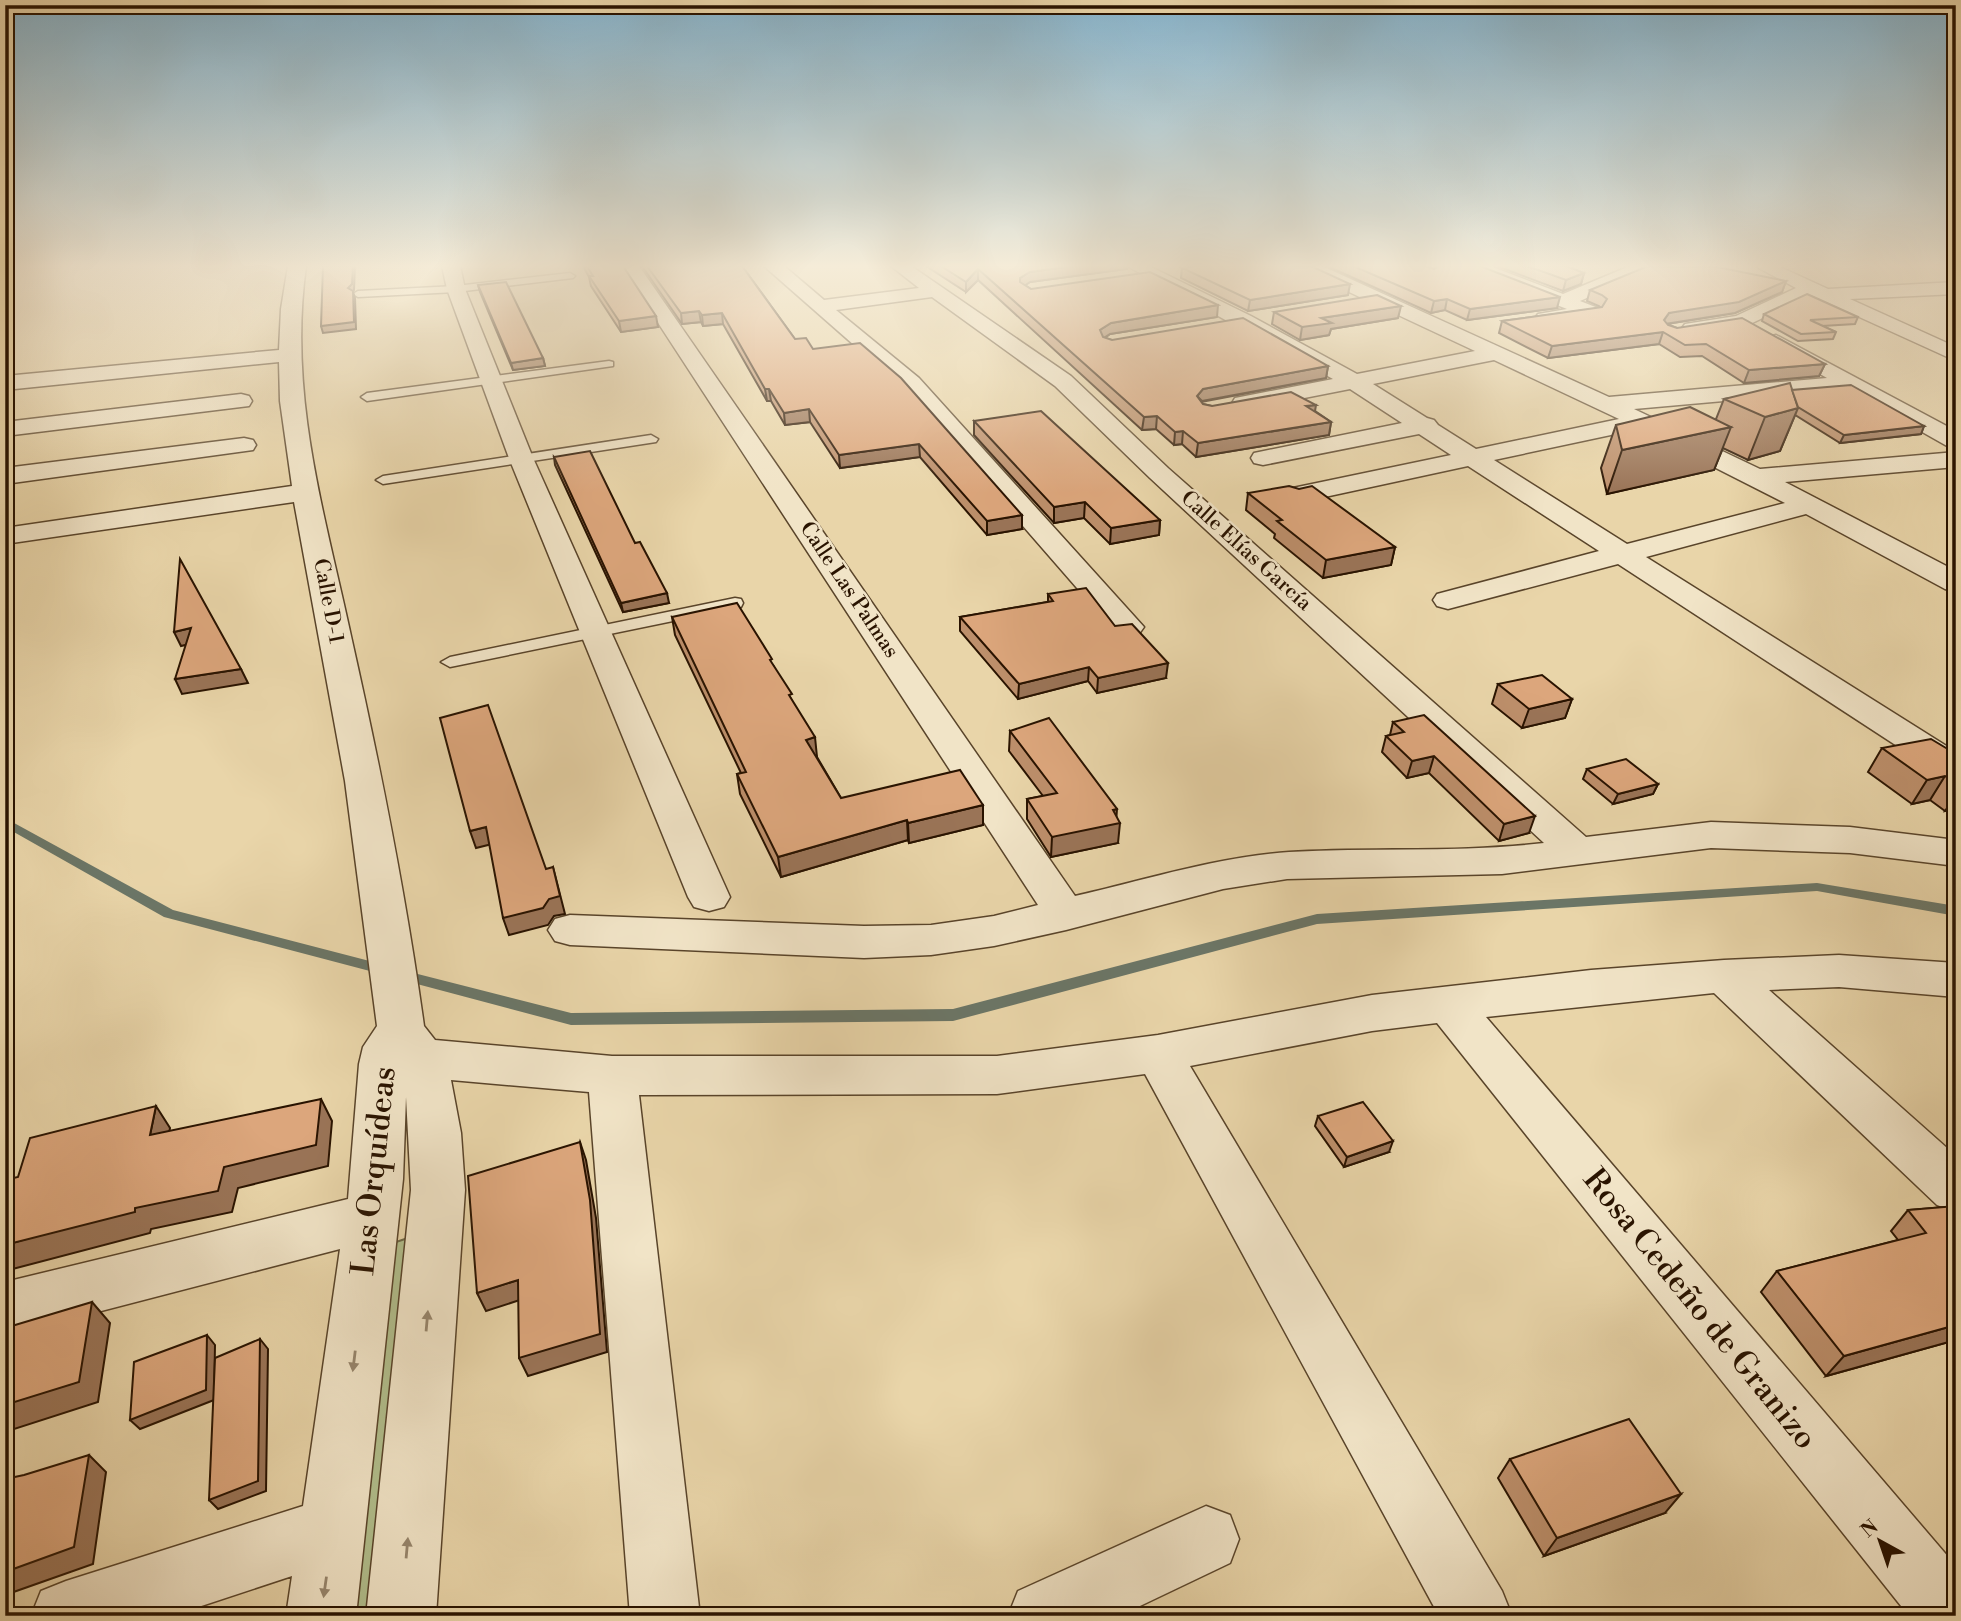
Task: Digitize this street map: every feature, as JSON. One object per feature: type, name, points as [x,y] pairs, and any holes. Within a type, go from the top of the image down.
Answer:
[{"type":"street","name":"Calle D-1","points":[[289,342],[293,408],[307,492],[369,807],[411,1044]]},
{"type":"street","points":[[476,342],[521,458],[709,898]]},
{"type":"street","name":"Calle Las Palmas","points":[[681,342],[1066,915]]},
{"type":"street","points":[[862,342],[911,383],[1128,627]]},
{"type":"street","name":"Calle Elías García","points":[[1008,342],[1063,381],[1159,472],[1579,853]]},
{"type":"street","points":[[1282,342],[1426,425],[1956,768]]},
{"type":"street","points":[[1475,342],[1756,477],[1956,583]]},
{"type":"street","points":[[1778,342],[1956,441]]},
{"type":"street","points":[[1927,342],[1956,355]]},
{"type":"street","points":[[1223,407],[1500,353]]},
{"type":"street","points":[[5,383],[289,355]]},
{"type":"street","points":[[1608,404],[1851,383]]},
{"type":"street","points":[[5,429],[241,401]]},
{"type":"street","points":[[1297,495],[1643,421]]},
{"type":"street","points":[[1264,458],[1426,425]]},
{"type":"street","points":[[5,476],[244,445]]},
{"type":"street","points":[[1756,477],[1956,459]]},
{"type":"street","points":[[5,536],[307,492]]},
{"type":"street","points":[[1448,600],[1809,505]]},
{"type":"street","points":[[570,930],[864,942],[931,940],[994,932],[1223,875],[1287,866],[1502,861],[1711,835],[1850,840],[1956,853]]},
{"type":"street","points":[[411,1044],[612,1075],[997,1075],[1158,1054],[1372,1013],[1447,1002],[1724,976],[1839,971],[1956,980]]},
{"type":"street","points":[[1724,976],[1956,1189]]},
{"type":"street","name":"Rosa Cedeño de Granizo","points":[[1447,1002],[1953,1616]]},
{"type":"street","name":"Las Orquídeas","points":[[321,1616],[377,1179],[383,1064],[387,1047],[411,1044],[438,1153],[438,1190],[401,1616]]},
{"type":"street","points":[[1158,1054],[1478,1616]]},
{"type":"street","points":[[612,1075],[665,1616]]},
{"type":"street","points":[[5,1310],[372,1217]]},
{"type":"street","points":[[66,1616],[333,1529]]},
{"type":"street","points":[[1043,1616],[1206,1539]]},
{"type":"lane","points":[[366,397],[609,364]]},
{"type":"lane","points":[[383,480],[651,439]]},
{"type":"lane","points":[[450,662],[735,603]]},
{"type":"green space","points":[[408,1238],[380,1616],[340,1616],[393,1243]]},
{"type":"building","points":[[502,342],[535,342],[543,358],[511,363]]},
{"type":"building","points":[[738,342],[808,342],[813,349],[860,343],[901,378],[1022,515],[987,521],[919,444],[839,455],[809,409],[784,413],[769,389],[765,389]]},
{"type":"building","points":[[1059,342],[1285,342],[1328,366],[1203,389],[1197,396],[1203,404],[1212,406],[1291,392],[1316,405],[1306,406],[1331,422],[1198,443],[1183,431],[1175,432],[1157,416],[1144,417]]},
{"type":"building","points":[[1543,342],[1587,342],[1552,346]]},
{"type":"building","points":[[1679,342],[1785,342],[1825,364],[1749,370],[1706,344],[1685,345]]},
{"type":"building","points":[[1790,383],[1798,408],[1765,417],[1724,399]]},
{"type":"building","points":[[1851,385],[1924,426],[1844,435],[1798,407],[1792,390]]},
{"type":"building","points":[[1690,407],[1731,427],[1622,450],[1616,425]]},
{"type":"building","points":[[1041,411],[1160,520],[1111,528],[1085,502],[1054,507],[974,421]]},
{"type":"building","points":[[590,451],[635,543],[640,542],[667,593],[621,603],[554,457]]},
{"type":"building","points":[[1289,486],[1299,489],[1312,486],[1395,547],[1326,560],[1277,521],[1282,520],[1248,493]]},
{"type":"building","points":[[180,559],[241,669],[175,679],[191,628],[174,632]]},
{"type":"building","points":[[1086,588],[1115,626],[1132,624],[1168,663],[1098,678],[1089,667],[1019,684],[960,617],[1053,601],[1048,594]]},
{"type":"building","points":[[737,603],[815,737],[806,740],[841,798],[960,770],[983,805],[908,823],[907,820],[778,857],[737,774],[746,772],[672,617]]},
{"type":"building","points":[[1542,675],[1572,699],[1529,709],[1498,684]]},
{"type":"building","points":[[488,705],[546,869],[553,867],[560,896],[549,899],[543,908],[503,918],[486,827],[470,831],[440,718]]},
{"type":"building","points":[[1424,715],[1535,816],[1504,824],[1434,756],[1412,761],[1386,736],[1404,732],[1393,722]]},
{"type":"building","points":[[1049,718],[1117,809],[1113,810],[1120,823],[1052,837],[1027,799],[1057,793],[1010,731]]},
{"type":"building","points":[[1931,739],[1956,754],[1956,783],[1945,776],[1927,780],[1882,748]]},
{"type":"building","points":[[1626,759],[1658,784],[1618,794],[1587,769]]},
{"type":"building","points":[[321,1099],[316,1145],[224,1167],[218,1191],[135,1208],[135,1212],[5,1245],[5,1180],[18,1177],[30,1138],[156,1106],[150,1135]]},
{"type":"building","points":[[1363,1102],[1393,1141],[1347,1157],[1318,1116]]},
{"type":"building","points":[[580,1142],[590,1200],[600,1334],[519,1358],[518,1280],[477,1293],[468,1176]]},
{"type":"building","points":[[1956,1206],[1956,1325],[1844,1356],[1777,1271],[1926,1233],[1908,1210]]},
{"type":"building","points":[[92,1302],[79,1382],[5,1405],[5,1328]]},
{"type":"building","points":[[207,1335],[206,1390],[130,1420],[134,1362]]},
{"type":"building","points":[[260,1339],[258,1481],[209,1500],[215,1358]]},
{"type":"building","points":[[1629,1419],[1681,1494],[1557,1538],[1510,1459]]},
{"type":"building","points":[[89,1455],[74,1547],[5,1572],[5,1479]]},
{"type":"waterway","points":[[5,822],[169,914],[385,970]]},
{"type":"waterway","points":[[402,975],[571,1019],[953,1015],[1317,919],[1817,887],[1956,911]]}]
